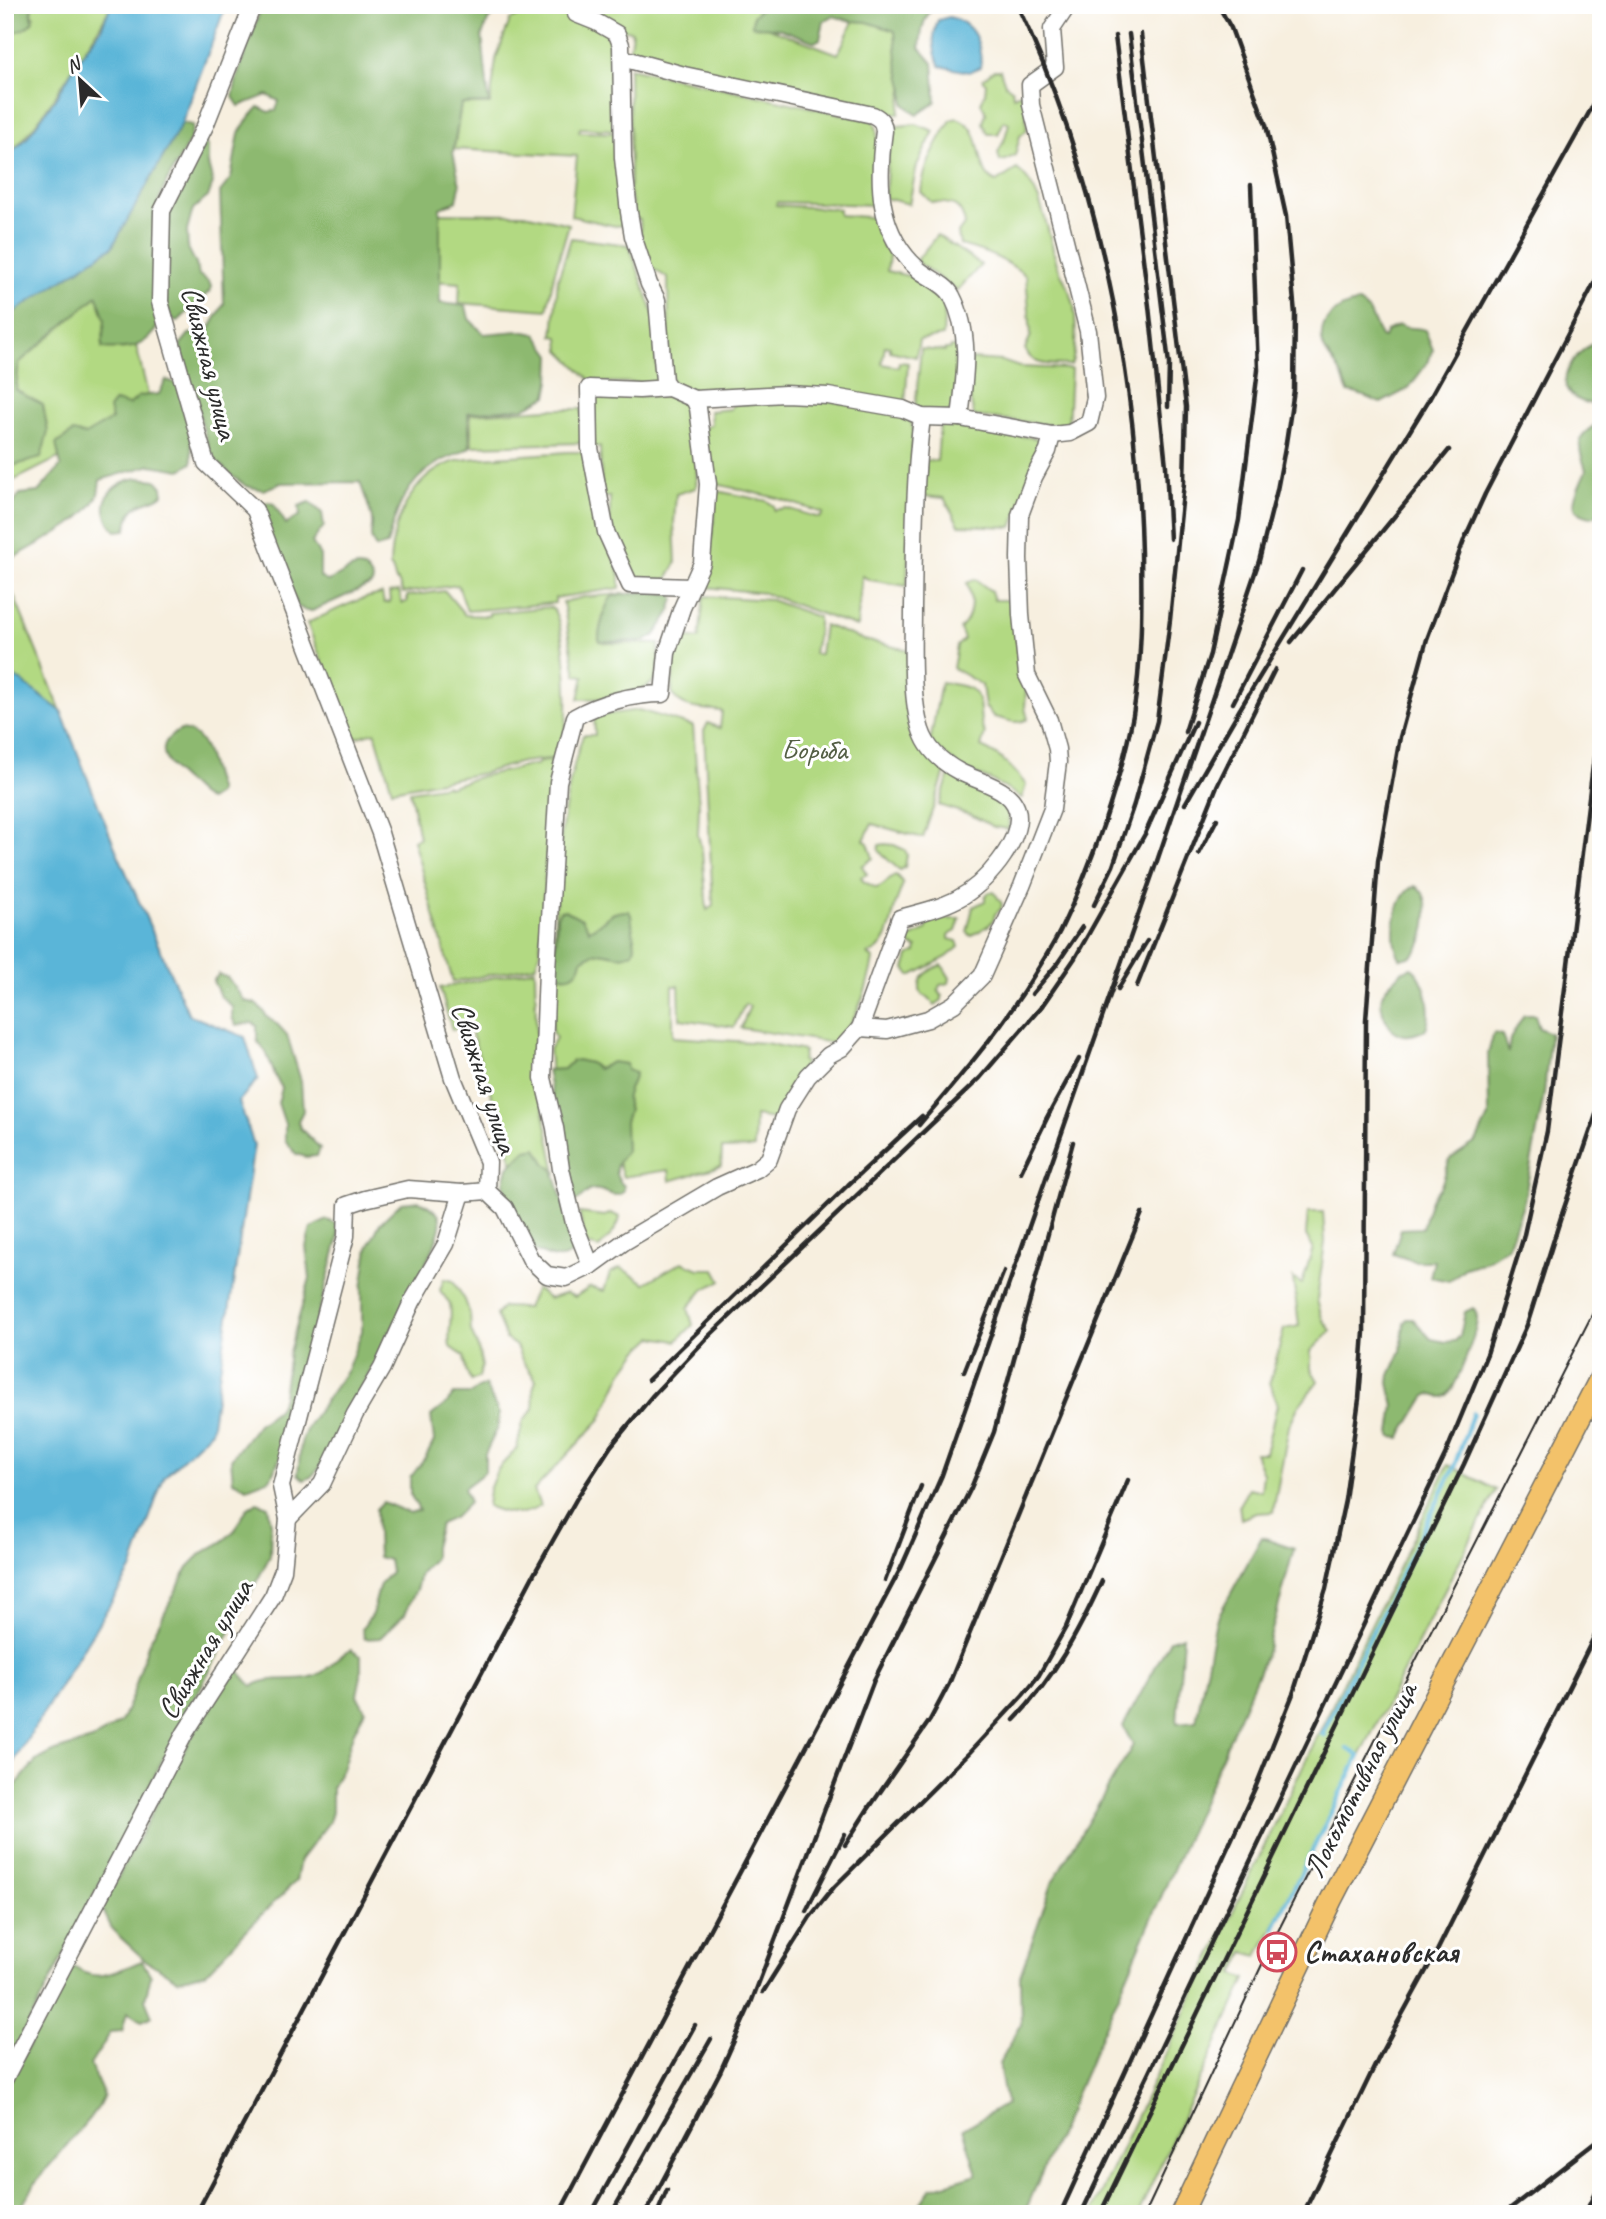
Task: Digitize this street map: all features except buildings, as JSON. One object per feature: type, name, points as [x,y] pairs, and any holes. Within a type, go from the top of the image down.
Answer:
[{"type":"main road","name":"Локомотивная улица","points":[[1181,2214],[1331,1900],[1601,1377]]},
{"type":"street","name":"Свияжная улица","points":[[5,2078],[185,1733],[273,1596],[283,1570],[288,1519],[281,1486],[346,1236],[347,1205],[408,1189],[462,1193],[487,1191],[488,1162],[453,1079],[380,833],[255,510],[206,463],[160,302],[162,211],[205,125],[253,5]]},
{"type":"street","points":[[691,587],[630,585],[606,532],[590,448],[589,388],[669,388],[694,399],[785,394],[828,396],[903,409],[922,417],[960,418],[1052,435],[1070,432],[1089,424],[1095,398],[1088,331],[1031,105],[1030,85],[1055,67],[1052,29],[1068,5]]},
{"type":"street","points":[[576,14],[617,34],[622,58],[623,158],[629,212],[633,236],[657,300],[663,375],[669,388]]},
{"type":"street","points":[[622,58],[684,75],[880,118],[884,123],[880,192],[885,218],[903,252],[951,293],[962,318],[966,370],[960,418]]},
{"type":"street","points":[[591,1266],[574,1223],[567,1196],[543,1078],[558,782],[575,718],[587,710],[649,694],[663,694],[667,653],[702,563],[708,484],[698,408],[694,399]]},
{"type":"street","points":[[487,1191],[505,1208],[531,1260],[547,1275],[566,1278],[591,1266],[624,1242],[717,1187],[757,1168],[769,1160],[787,1110],[808,1076],[829,1055],[842,1048],[860,1028],[900,918],[943,907],[972,891],[1005,854],[1018,821],[1015,805],[1010,797],[949,765],[930,748],[920,728],[917,714],[913,646],[915,479],[922,417]]},
{"type":"street","points":[[860,1028],[887,1030],[928,1019],[954,1004],[982,976],[1052,809],[1058,762],[1049,720],[1027,675],[1019,558],[1020,515],[1034,477],[1048,451],[1052,435]]},
{"type":"street","points":[[288,1519],[322,1484],[355,1414],[382,1368],[412,1302],[446,1244],[462,1193]]},
{"type":"green space","points":[[5,5],[33,5],[33,21],[20,30],[5,30]]},
{"type":"green space","points":[[33,5],[111,5],[44,113],[5,158],[5,30],[11,32],[34,17],[31,10]]},
{"type":"green space","points":[[262,5],[504,5],[488,20],[482,36],[489,103],[461,104],[453,152],[460,185],[457,201],[440,208],[440,303],[466,306],[469,319],[484,334],[519,331],[536,334],[551,355],[547,396],[524,408],[468,413],[470,447],[436,464],[416,480],[398,510],[387,545],[376,548],[371,537],[371,513],[360,482],[281,483],[263,490],[246,486],[211,456],[180,345],[189,334],[208,331],[224,304],[220,192],[231,178],[239,133],[248,119],[259,107],[269,112],[276,110],[279,101],[267,95],[239,106],[233,97],[237,77]]},
{"type":"green space","points":[[602,5],[771,5],[775,10],[766,27],[838,54],[858,11],[902,19],[907,66],[899,114],[866,109],[629,55],[632,31],[619,29],[598,17]]},
{"type":"green space","points":[[787,5],[939,5],[926,17],[920,48],[933,63],[936,102],[917,115],[904,104],[895,31],[867,22],[833,16],[824,21],[820,39],[815,42],[781,29],[752,26],[753,16],[762,7],[779,9]]},
{"type":"green space","points":[[537,8],[595,25],[614,37],[617,130],[580,128],[579,132],[617,133],[624,225],[615,226],[571,216],[577,156],[454,149],[461,104],[490,104],[496,59],[510,20]]},
{"type":"green space","points":[[629,68],[874,121],[877,130],[877,205],[777,202],[776,205],[839,209],[839,215],[880,218],[883,248],[890,249],[887,271],[913,277],[945,298],[943,336],[919,340],[916,357],[890,351],[890,347],[885,346],[882,364],[898,367],[899,362],[908,363],[905,405],[698,393],[674,385],[666,366],[669,349],[668,278],[648,266],[641,247],[640,219],[635,219],[630,192]]},
{"type":"green space","points":[[994,70],[1000,70],[1005,84],[1012,89],[1013,96],[1021,93],[1027,107],[1027,130],[1020,136],[1015,155],[1000,161],[998,153],[1009,123],[1004,121],[998,134],[988,134],[983,123],[986,113],[981,103],[986,84],[983,79]]},
{"type":"green space","points":[[957,118],[965,122],[975,135],[987,175],[996,182],[1017,169],[1026,177],[1039,200],[1057,264],[1074,305],[1076,327],[1071,365],[1044,364],[1028,355],[1025,349],[1031,335],[1026,276],[995,257],[960,245],[958,233],[965,223],[960,211],[954,205],[931,202],[921,192],[932,154],[951,120]]},
{"type":"green space","points":[[182,123],[193,125],[190,140],[158,202],[160,323],[148,338],[136,346],[102,348],[105,319],[97,296],[19,363],[16,390],[43,405],[48,432],[41,458],[5,468],[5,318],[112,247]]},
{"type":"green space","points":[[916,124],[934,131],[917,165],[909,204],[885,198],[890,127]]},
{"type":"green space","points":[[205,143],[208,147],[208,164],[213,183],[208,197],[193,209],[187,231],[188,248],[199,275],[211,286],[210,291],[177,322],[170,314],[164,286],[169,216],[177,191]]},
{"type":"green space","points":[[436,213],[525,214],[569,224],[547,310],[459,303],[460,283],[433,281]]},
{"type":"green space","points":[[937,235],[981,265],[957,291],[916,261]]},
{"type":"green space","points":[[571,238],[629,245],[655,318],[657,383],[592,382],[560,350],[559,337],[553,336],[558,279]]},
{"type":"green space","points":[[112,247],[152,411],[5,485],[5,318]]},
{"type":"green space","points":[[1359,303],[1369,311],[1381,337],[1384,338],[1387,331],[1399,325],[1425,330],[1433,350],[1428,362],[1408,389],[1381,403],[1348,392],[1341,374],[1324,348],[1322,339],[1325,323],[1335,312]]},
{"type":"green space","points":[[1601,339],[1601,405],[1583,402],[1571,395],[1566,387],[1566,377],[1578,356]]},
{"type":"green space","points":[[951,347],[960,347],[954,405],[948,414],[915,409],[921,349],[945,351]]},
{"type":"green space","points":[[971,359],[1002,361],[1019,367],[1071,369],[1068,427],[974,416],[969,394]]},
{"type":"green space","points":[[166,380],[179,384],[191,437],[192,463],[181,470],[151,465],[100,480],[97,497],[80,517],[5,563],[5,532],[11,529],[7,513],[20,494],[38,492],[61,466],[56,444],[73,432],[85,435],[112,419],[109,409],[115,401],[129,405],[139,396],[159,394]]},
{"type":"green space","points":[[590,396],[670,397],[688,405],[691,412],[697,464],[696,488],[676,494],[676,563],[667,579],[634,578],[610,523],[610,497],[602,497],[600,447],[593,447]]},
{"type":"green space","points":[[825,400],[900,413],[911,422],[913,429],[907,586],[870,580],[862,576],[857,627],[764,593],[706,587],[717,491],[767,501],[774,506],[774,510],[786,508],[820,518],[823,513],[777,498],[716,484],[717,478],[710,477],[704,428],[711,424],[710,411],[731,409],[733,404]]},
{"type":"green space","points":[[582,409],[583,438],[580,443],[472,446],[470,414]]},
{"type":"green space","points":[[1601,422],[1601,512],[1592,517],[1582,514],[1574,505],[1586,470],[1580,442],[1586,432]]},
{"type":"green space","points":[[940,424],[1041,439],[1043,444],[1012,527],[959,525],[944,498],[923,496],[926,460],[937,461]]},
{"type":"green space","points":[[583,452],[620,576],[620,588],[555,598],[555,603],[467,611],[458,585],[403,593],[390,567],[394,535],[406,504],[425,479],[438,469],[458,461]]},
{"type":"green space","points":[[127,480],[156,480],[162,487],[163,494],[134,509],[126,530],[116,531],[106,513],[107,497]]},
{"type":"green space","points":[[310,502],[322,513],[324,526],[312,542],[320,556],[320,577],[327,581],[357,567],[368,572],[373,580],[372,584],[312,611],[297,606],[260,512],[263,504],[274,504],[286,524],[300,515],[299,506]]},
{"type":"green space","points":[[5,574],[61,711],[5,671]]},
{"type":"green space","points":[[975,579],[991,591],[994,600],[1010,600],[1026,690],[1025,708],[1028,719],[1023,721],[994,717],[985,707],[982,685],[953,668],[957,646],[964,639],[960,629],[971,608],[967,583]]},
{"type":"green space","points":[[399,591],[402,603],[407,602],[407,596],[445,591],[465,615],[489,616],[489,613],[550,607],[554,610],[564,651],[567,687],[565,731],[558,758],[522,762],[483,773],[392,790],[375,732],[352,739],[307,623],[372,596],[382,594],[384,603],[390,602],[389,593]]},
{"type":"green space","points":[[641,592],[672,594],[674,599],[669,614],[655,635],[645,641],[601,642],[601,624],[612,597]]},
{"type":"green space","points":[[621,594],[605,643],[659,644],[660,657],[656,679],[630,695],[579,699],[584,676],[576,675],[563,602]]},
{"type":"green space","name":"Борьба","points":[[704,596],[771,600],[818,617],[814,654],[820,654],[824,625],[864,640],[908,650],[910,708],[946,769],[923,838],[872,824],[864,840],[868,843],[873,858],[862,866],[867,874],[861,877],[863,881],[876,888],[896,875],[903,883],[888,934],[875,951],[868,954],[873,959],[865,993],[839,1044],[741,1028],[750,1006],[745,1004],[734,1027],[680,1019],[679,986],[673,986],[673,1037],[766,1043],[804,1051],[802,1061],[805,1062],[778,1120],[755,1116],[754,1148],[722,1149],[721,1166],[670,1181],[669,1170],[623,1177],[612,1145],[552,1092],[549,1049],[556,1038],[552,1032],[555,920],[565,808],[583,735],[595,735],[594,716],[639,710],[693,726],[699,807],[698,835],[707,910],[713,906],[704,731],[708,723],[720,728],[722,711],[687,706],[672,693],[676,636],[699,639]]},
{"type":"green space","name":"Борьба","points":[[941,682],[969,688],[977,696],[981,725],[985,733],[981,747],[1001,758],[1026,785],[1022,798],[991,780],[964,770],[930,743]]},
{"type":"green space","points":[[181,730],[197,737],[207,752],[218,788],[218,794],[209,800],[180,777],[165,756],[166,742]]},
{"type":"green space","points":[[556,760],[540,951],[535,966],[453,982],[413,840],[419,838],[410,791],[448,787],[482,776]]},
{"type":"green space","points":[[950,773],[995,794],[1008,805],[1009,829],[994,827],[973,816],[939,805]]},
{"type":"green space","points":[[885,844],[905,850],[905,867],[900,870],[880,851],[879,845]]},
{"type":"green space","points":[[1415,886],[1425,898],[1426,928],[1416,952],[1401,959],[1394,942],[1395,919],[1402,898]]},
{"type":"green space","points":[[994,892],[1002,904],[1001,909],[989,925],[971,936],[967,932],[973,907],[985,901],[988,893]]},
{"type":"green space","points":[[565,910],[582,919],[589,930],[615,913],[629,911],[635,946],[633,952],[621,956],[598,953],[582,960],[573,975],[555,974],[557,916],[560,911]]},
{"type":"green space","points":[[937,919],[960,919],[956,931],[949,935],[949,939],[957,941],[959,947],[947,957],[911,976],[905,969],[909,956],[916,952],[917,948],[908,944],[908,939],[926,930],[929,922]]},
{"type":"green space","points":[[942,965],[950,978],[949,983],[940,985],[938,990],[942,1000],[935,1005],[922,995],[920,985],[928,972]]},
{"type":"green space","points":[[1411,968],[1424,987],[1429,1016],[1425,1030],[1403,1035],[1388,1024],[1381,1005],[1385,990],[1401,972]]},
{"type":"green space","points":[[535,969],[537,1078],[556,1173],[519,1183],[469,1025],[452,1030],[440,988]]},
{"type":"green space","points":[[219,974],[228,978],[245,1001],[254,1003],[263,1010],[287,1035],[301,1081],[303,1111],[298,1121],[300,1128],[320,1148],[317,1156],[296,1154],[285,1140],[285,1124],[278,1103],[282,1088],[266,1052],[257,1041],[257,1026],[253,1023],[236,1025],[232,1018],[232,1007],[220,996],[213,981]]},
{"type":"green space","points":[[1524,1015],[1535,1015],[1539,1028],[1550,1033],[1544,1094],[1524,1201],[1508,1247],[1482,1263],[1465,1268],[1449,1281],[1430,1277],[1434,1261],[1414,1261],[1393,1254],[1401,1229],[1422,1228],[1431,1199],[1441,1186],[1450,1159],[1476,1142],[1489,1115],[1488,1053],[1494,1033],[1502,1035],[1508,1053],[1510,1039]]},
{"type":"green space","points":[[577,1060],[590,1063],[598,1069],[612,1062],[626,1064],[627,1070],[635,1073],[627,1096],[629,1110],[625,1122],[626,1151],[616,1168],[624,1192],[616,1195],[596,1189],[587,1192],[577,1201],[572,1199],[547,1070],[564,1069]]},
{"type":"green space","points":[[537,1148],[545,1163],[553,1169],[577,1250],[564,1257],[554,1258],[530,1249],[516,1220],[513,1204],[505,1194],[504,1182],[508,1167],[526,1150]]},
{"type":"green space","points":[[419,1201],[439,1215],[439,1232],[433,1249],[322,1465],[311,1477],[304,1480],[298,1474],[301,1443],[308,1425],[347,1370],[362,1331],[362,1288],[368,1248],[380,1223],[401,1203]]},
{"type":"green space","points":[[1308,1212],[1323,1212],[1325,1242],[1317,1300],[1322,1318],[1331,1331],[1311,1351],[1311,1369],[1318,1381],[1298,1407],[1289,1426],[1273,1512],[1256,1513],[1241,1519],[1239,1505],[1249,1488],[1261,1491],[1263,1474],[1255,1453],[1265,1453],[1277,1405],[1270,1382],[1284,1329],[1299,1326],[1293,1278],[1302,1284],[1313,1248],[1306,1235]]},
{"type":"green space","points":[[579,1213],[605,1216],[611,1213],[620,1217],[615,1230],[599,1248],[587,1245]]},
{"type":"green space","points":[[327,1220],[337,1224],[339,1236],[281,1456],[270,1479],[247,1488],[233,1481],[231,1459],[258,1424],[277,1410],[283,1397],[289,1352],[310,1278],[306,1247],[311,1228]]},
{"type":"green space","points":[[682,1262],[699,1269],[715,1269],[721,1280],[702,1291],[688,1308],[693,1325],[677,1341],[653,1337],[639,1350],[622,1373],[601,1419],[534,1490],[540,1506],[527,1512],[513,1513],[487,1506],[489,1490],[497,1470],[517,1448],[523,1421],[534,1409],[533,1389],[536,1380],[516,1346],[506,1339],[496,1315],[503,1307],[527,1308],[536,1288],[549,1299],[566,1293],[575,1297],[590,1287],[604,1291],[610,1273],[621,1268],[645,1283]]},
{"type":"green space","points":[[444,1279],[453,1281],[470,1314],[471,1331],[482,1366],[479,1377],[471,1381],[466,1371],[464,1356],[450,1347],[450,1305],[440,1290]]},
{"type":"green space","points":[[1473,1308],[1477,1314],[1474,1335],[1450,1391],[1444,1397],[1430,1394],[1425,1397],[1400,1438],[1392,1437],[1390,1433],[1394,1406],[1389,1383],[1401,1351],[1404,1323],[1407,1319],[1413,1319],[1431,1339],[1455,1341],[1460,1336],[1465,1312]]},
{"type":"green space","points":[[485,1385],[499,1414],[498,1427],[485,1454],[485,1472],[464,1488],[469,1503],[454,1518],[440,1524],[434,1558],[420,1573],[405,1614],[380,1638],[365,1639],[362,1629],[372,1614],[380,1584],[391,1572],[389,1560],[378,1557],[376,1509],[383,1502],[409,1513],[419,1510],[410,1494],[410,1478],[434,1441],[431,1416],[454,1394],[471,1394]]},
{"type":"green space","points":[[1448,1465],[1496,1490],[1258,1956],[1244,1952],[1234,1974],[1246,1979],[1138,2214],[1091,2214],[1210,1959]]},
{"type":"green space","points":[[257,1502],[268,1506],[271,1523],[270,1556],[5,2070],[5,1798],[36,1761],[55,1751],[92,1740],[121,1722],[132,1697],[148,1645],[188,1567],[202,1553],[222,1542],[235,1530],[247,1509]]},
{"type":"green space","points":[[1262,1537],[1294,1548],[1265,1657],[1024,2214],[920,2214],[916,2210],[931,2188],[977,2174],[963,2129],[1006,2104],[999,2064],[1021,2024],[1020,1976],[1053,1881],[1133,1745],[1123,1726],[1170,1640],[1183,1636],[1177,1723],[1196,1721],[1216,1620]]},
{"type":"green space","points":[[351,1650],[361,1656],[357,1695],[365,1710],[332,1788],[332,1812],[329,1822],[300,1860],[296,1881],[206,1973],[178,1980],[145,1960],[119,1936],[111,1927],[102,1908],[224,1675],[232,1670],[239,1671],[252,1686],[272,1680],[306,1678],[326,1670]]},
{"type":"green space","points":[[142,1961],[151,1976],[145,1999],[152,2016],[142,2021],[127,2012],[122,2031],[111,2032],[90,2065],[104,2096],[98,2108],[38,2179],[17,2214],[5,2214],[5,2090],[67,1973],[74,1967],[91,1975],[108,1974]]},
{"type":"water","points":[[111,5],[226,5],[182,123],[112,247],[5,318],[5,158],[26,139],[58,95],[78,60],[101,29]]},
{"type":"water","points":[[949,17],[965,24],[975,35],[980,50],[981,67],[969,72],[940,66],[934,48],[935,32],[938,20]]},
{"type":"water","points":[[6,670],[61,711],[114,845],[189,1015],[245,1037],[258,1079],[239,1101],[254,1145],[211,1431],[164,1477],[131,1570],[5,1776]]},
{"type":"waterway","points":[[1324,1735],[1322,1734],[1453,1470],[1473,1413]]},
{"type":"waterway","points":[[1274,1928],[1359,1756],[1347,1748]]},
{"type":"tram line","points":[[1145,2214],[1274,1939],[1601,1297]]},
{"type":"railway","points":[[919,1125],[1009,1013],[1060,931],[1083,880],[1112,797],[1133,715],[1138,674],[1141,634],[1138,484],[1121,343],[1090,203],[1069,134],[1045,68],[1017,5]]},
{"type":"railway","points":[[559,2214],[901,1568],[942,1475],[1259,561],[1277,490],[1294,390],[1295,314],[1286,216],[1266,125],[1231,28],[1218,5]]},
{"type":"railway","points":[[1129,34],[1169,364],[1168,407]]},
{"type":"railway","points":[[1094,905],[1113,866],[1157,721],[1184,483],[1186,407],[1141,34]]},
{"type":"railway","points":[[1115,36],[1149,306],[1166,466],[1170,539]]},
{"type":"railway","points":[[1185,804],[1430,398],[1601,91]]},
{"type":"railway","points":[[1185,732],[1210,654],[1239,520],[1258,370],[1251,185]]},
{"type":"railway","points":[[1060,2214],[1256,1786],[1293,1694],[1326,1589],[1345,1500],[1359,1399],[1364,1332],[1366,1020],[1378,861],[1400,737],[1427,639],[1464,540],[1601,270]]},
{"type":"railway","points":[[1291,642],[1449,450]]},
{"type":"railway","points":[[1233,703],[1302,570]]},
{"type":"railway","points":[[1137,986],[1217,786],[1275,669]]},
{"type":"railway","points":[[1081,2214],[1445,1455],[1487,1354],[1523,1239],[1547,1131],[1601,702]]},
{"type":"railway","points":[[196,2214],[534,1574],[577,1498],[611,1446],[653,1395],[708,1337],[980,1078],[1042,1006],[1075,958],[1145,834],[1195,722]]},
{"type":"railway","points":[[1199,854],[1217,819]]},
{"type":"railway","points":[[1032,994],[1082,927]]},
{"type":"railway","points":[[1118,989],[1147,941]]},
{"type":"railway","points":[[1045,1121],[1079,1059]]},
{"type":"railway","points":[[1100,2214],[1464,1464],[1527,1325],[1601,1100]]},
{"type":"railway","points":[[1021,1172],[1050,1112]]},
{"type":"railway","points":[[648,1380],[922,1116]]},
{"type":"railway","points":[[645,2214],[720,2072],[751,2003],[874,1680],[971,1488],[994,1432],[1073,1142]]},
{"type":"railway","points":[[867,1811],[930,1720],[949,1684],[1142,1213]]},
{"type":"railway","points":[[964,1372],[1004,1271]]},
{"type":"railway","points":[[763,1992],[810,1917],[834,1887],[969,1753],[1039,1675],[1066,1627],[1128,1480]]},
{"type":"railway","points":[[885,1581],[921,1486]]},
{"type":"railway","points":[[1014,1720],[1041,1688],[1064,1654],[1102,1581]]},
{"type":"railway","points":[[1303,2214],[1382,2051],[1437,1951],[1601,1623]]},
{"type":"railway","points":[[845,1845],[871,1804]]},
{"type":"railway","points":[[806,1911],[845,1834]]},
{"type":"railway","points":[[591,2214],[695,2025]]},
{"type":"railway","points":[[611,2214],[711,2039]]},
{"type":"railway","points":[[1503,2214],[1601,2138]]},
{"type":"railway","points":[[1585,2214],[1601,2180]]},
{"type":"railway","points":[[657,2214],[667,2190]]},
{"type":"place","name":"Стахановская","points":[[1277,1952]]}]
